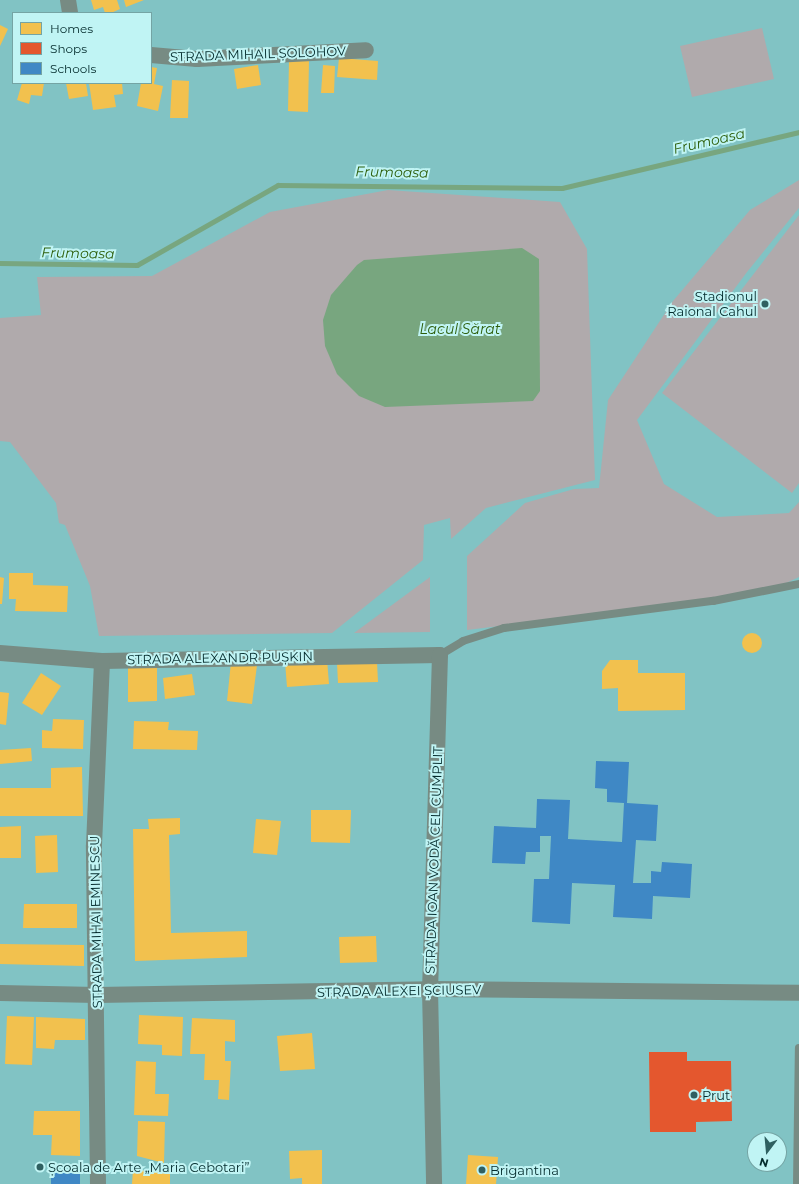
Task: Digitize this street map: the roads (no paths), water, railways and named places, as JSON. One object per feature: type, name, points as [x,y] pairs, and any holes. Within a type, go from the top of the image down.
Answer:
[{"type":"street","points":[[68,0],[70,12]]},
{"type":"street","name":"STRADA MIHAIL ȘOLOHOV","points":[[152,55],[197,59],[366,50]]},
{"type":"street","name":"STRADA ALEXANDR PUȘKIN","points":[[0,653],[102,661],[440,655]]},
{"type":"street","name":"STRADA IOAN VODĂ CEL CUMPLIT","points":[[434,1184],[430,989],[440,655]]},
{"type":"street","name":"STRADA MIHAI EMINESCU","points":[[98,1184],[97,996],[94,845],[102,661]]},
{"type":"street","name":"STRADA ALEXEI ȘCIUSEV","points":[[0,993],[97,996],[430,989],[799,993]]},
{"type":"lane","points":[[440,655],[463,641],[504,628],[713,601],[799,584]]},
{"type":"lane","points":[[797,1184],[799,1048]]},
{"type":"water","name":"Lacul Sărat","points":[[522,248],[539,259],[540,391],[533,401],[385,407],[359,396],[337,374],[325,346],[323,320],[331,295],[357,265],[364,260]]},
{"type":"waterway","name":"Frumoasa","points":[[0,263],[137,265],[278,185],[562,188],[799,132]]},
{"type":"place","name":"Stadionul Raional Cahul","points":[[765,304]]},
{"type":"place","name":"Prut","points":[[694,1095]]},
{"type":"place","name":"Școala de Arte „Maria Cebotari”","points":[[40,1167]]},
{"type":"place","name":"Brigantina","points":[[482,1170]]}]
